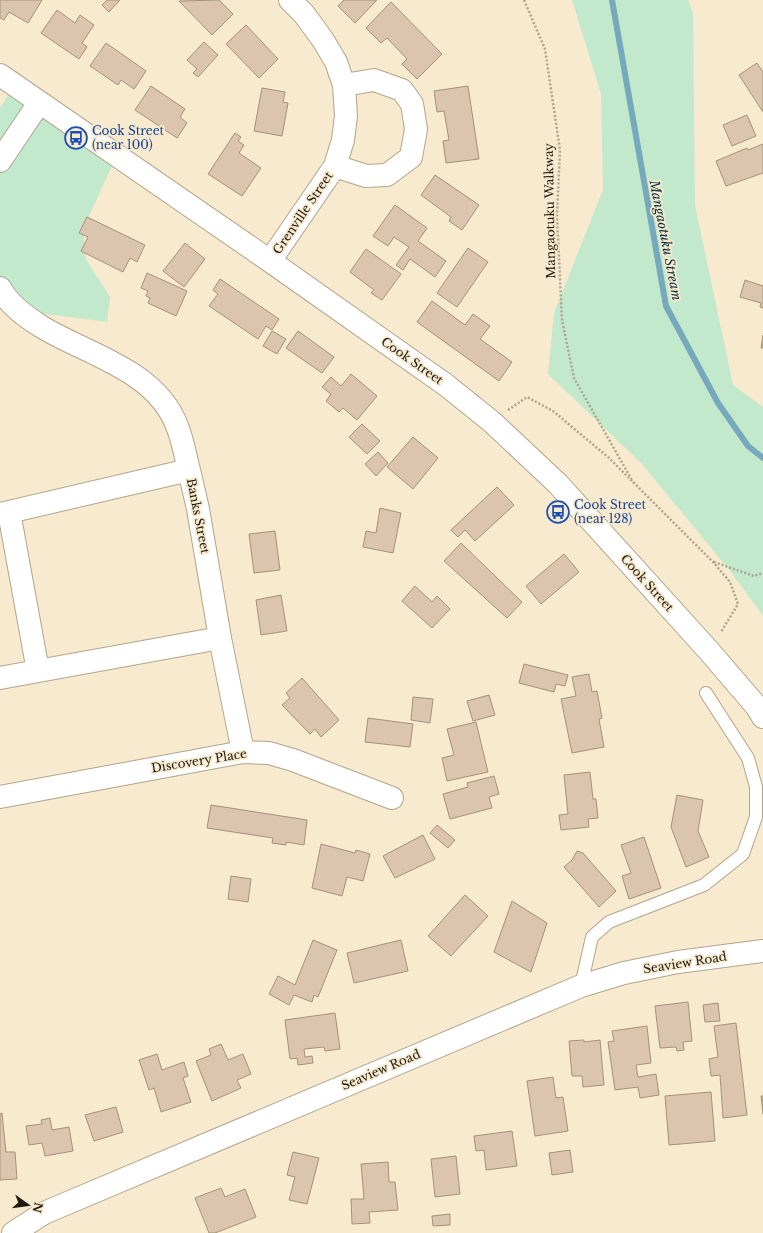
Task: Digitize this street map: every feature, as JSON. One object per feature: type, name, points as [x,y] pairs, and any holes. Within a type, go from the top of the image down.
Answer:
[{"type":"street","name":"Grenville Street","points":[[270,260],[335,166],[343,140],[346,116],[344,85],[336,62],[323,40],[304,14],[290,0]]},
{"type":"street","name":"Cook Street","points":[[0,75],[270,260],[446,385],[492,422],[558,484],[709,651],[757,707],[763,717]]},
{"type":"street","name":"Grenville Street","points":[[335,166],[366,176],[388,175],[411,157],[416,129],[412,104],[402,90],[374,80],[344,85]]},
{"type":"street","points":[[0,161],[39,103]]},
{"type":"street","points":[[0,288],[24,315],[51,332],[128,371],[151,388],[169,409],[177,425],[189,470]]},
{"type":"street","name":"Banks Street","points":[[5,513],[189,470],[198,509],[220,638],[243,752]]},
{"type":"street","points":[[5,513],[38,671]]},
{"type":"street","points":[[0,678],[220,638]]},
{"type":"street","name":"Discovery Place","points":[[0,797],[243,752],[269,754],[294,760],[392,798]]},
{"type":"street","name":"Seaview Road","points":[[14,1233],[44,1213],[581,986],[624,973],[678,962],[763,951]]},
{"type":"lane","points":[[581,986],[592,937],[609,922],[704,885],[743,854],[756,817],[756,787],[748,758],[706,693]]},
{"type":"path","name":"Mangaotuku Walkway","points":[[524,0],[545,49],[560,150],[557,216],[562,320],[574,378],[633,482]]},
{"type":"path","name":"Mangaotuku Walkway","points":[[492,422],[527,397],[553,411],[609,458],[713,562],[730,582],[738,604],[709,651]]},
{"type":"path","name":"Mangaotuku Walkway","points":[[713,562],[754,576],[763,573]]},
{"type":"green space","points":[[572,0],[688,0],[693,13],[695,205],[733,385],[763,407],[763,616],[730,571],[642,464],[548,374],[554,313],[603,190],[601,94]]},
{"type":"green space","points":[[14,86],[118,153],[83,229],[86,259],[110,297],[107,322],[0,308],[0,108]]},
{"type":"building","points":[[0,0],[42,0],[28,23],[9,12],[4,20],[0,18]]},
{"type":"building","points":[[107,0],[120,0],[109,12],[102,5]]},
{"type":"building","points":[[219,0],[233,14],[212,35],[179,1]]},
{"type":"building","points":[[344,0],[377,0],[355,23],[338,6]]},
{"type":"building","points":[[391,2],[442,54],[417,79],[402,64],[407,59],[387,38],[381,43],[366,28]]},
{"type":"building","points":[[57,10],[75,23],[80,15],[94,25],[82,43],[87,47],[79,59],[41,33]]},
{"type":"building","points":[[246,25],[278,59],[259,78],[226,44]]},
{"type":"building","points":[[204,42],[218,55],[198,77],[193,73],[197,69],[187,60]]},
{"type":"building","points":[[106,43],[146,71],[134,89],[121,80],[118,85],[90,66]]},
{"type":"building","points":[[757,63],[763,72],[763,112],[739,75]]},
{"type":"building","points":[[151,86],[185,109],[180,117],[187,123],[177,138],[135,110]]},
{"type":"building","points":[[468,86],[479,159],[446,163],[443,141],[449,140],[444,111],[437,112],[434,91]]},
{"type":"building","points":[[262,88],[285,92],[283,102],[288,103],[282,136],[254,131]]},
{"type":"building","points":[[747,115],[756,136],[732,146],[723,125]]},
{"type":"building","points":[[235,133],[241,137],[238,141],[244,145],[239,153],[261,168],[242,196],[208,174]]},
{"type":"building","points":[[763,144],[763,173],[726,186],[716,161],[747,148],[748,150]]},
{"type":"building","points":[[435,175],[479,205],[462,230],[449,221],[451,217],[421,195]]},
{"type":"building","points":[[395,205],[427,228],[418,241],[446,261],[435,277],[410,259],[403,270],[396,265],[409,247],[394,237],[388,246],[373,236]]},
{"type":"building","points":[[87,217],[145,245],[137,262],[130,258],[123,272],[81,251],[88,237],[79,233]]},
{"type":"building","points":[[185,243],[205,259],[184,287],[163,271]]},
{"type":"building","points":[[468,248],[488,262],[457,307],[437,293]]},
{"type":"building","points":[[366,249],[401,274],[382,300],[371,293],[374,290],[350,272]]},
{"type":"building","points":[[147,273],[187,291],[176,316],[148,303],[150,298],[146,296],[148,291],[141,288]]},
{"type":"building","points":[[220,279],[279,319],[272,330],[266,326],[258,339],[209,306],[218,294],[213,290]]},
{"type":"building","points":[[745,280],[763,286],[763,308],[760,307],[761,303],[740,297]]},
{"type":"building","points":[[432,301],[465,325],[473,314],[490,326],[480,339],[512,362],[499,381],[417,322]]},
{"type":"building","points":[[272,331],[286,339],[277,354],[263,346]]},
{"type":"building","points":[[298,331],[334,357],[322,373],[286,348]]},
{"type":"building","points":[[763,335],[763,348],[761,348]]},
{"type":"building","points":[[351,374],[377,396],[357,420],[343,408],[339,412],[326,401],[331,394],[322,387],[331,377],[341,386]]},
{"type":"building","points":[[362,424],[380,441],[367,454],[349,437]]},
{"type":"building","points":[[413,437],[438,458],[413,489],[387,467]]},
{"type":"building","points":[[378,452],[388,463],[376,476],[365,464]]},
{"type":"building","points":[[497,487],[514,505],[475,541],[465,530],[458,537],[451,530]]},
{"type":"building","points":[[380,508],[401,513],[393,553],[363,547],[366,531],[376,533]]},
{"type":"building","points":[[275,531],[280,570],[254,573],[249,534]]},
{"type":"building","points":[[461,543],[522,602],[507,618],[444,561]]},
{"type":"building","points":[[564,554],[579,572],[541,604],[526,586]]},
{"type":"building","points":[[415,586],[432,602],[437,596],[450,609],[432,628],[402,601]]},
{"type":"building","points":[[281,595],[287,631],[261,635],[256,600]]},
{"type":"building","points":[[524,664],[568,675],[565,686],[556,684],[554,692],[519,683]]},
{"type":"building","points":[[589,674],[592,692],[597,691],[602,718],[599,719],[604,747],[572,753],[561,699],[576,696],[572,677]]},
{"type":"building","points":[[302,678],[339,720],[321,737],[315,729],[310,734],[282,705],[290,698],[286,693]]},
{"type":"building","points":[[489,695],[495,715],[473,721],[467,701]]},
{"type":"building","points":[[413,697],[433,699],[430,723],[411,720]]},
{"type":"building","points":[[368,718],[413,724],[410,747],[365,742]]},
{"type":"building","points":[[476,722],[488,772],[447,781],[442,758],[454,755],[447,729]]},
{"type":"building","points":[[590,772],[593,799],[596,799],[598,818],[588,819],[589,827],[561,830],[559,815],[568,814],[564,775]]},
{"type":"building","points":[[494,776],[499,794],[489,797],[492,808],[450,819],[443,794],[468,787],[467,783]]},
{"type":"building","points":[[677,795],[703,800],[698,831],[709,857],[686,867],[671,827]]},
{"type":"building","points":[[211,805],[307,820],[304,845],[286,842],[286,845],[272,843],[273,838],[207,828]]},
{"type":"building","points":[[437,825],[455,840],[448,848],[430,833]]},
{"type":"building","points":[[423,835],[435,859],[395,878],[383,856]]},
{"type":"building","points":[[644,837],[661,888],[629,899],[622,876],[631,873],[621,845]]},
{"type":"building","points":[[321,844],[355,853],[356,850],[370,854],[363,881],[347,877],[342,896],[312,888]]},
{"type":"building","points":[[577,851],[583,853],[616,891],[599,907],[564,867],[572,860]]},
{"type":"building","points":[[231,876],[251,879],[248,902],[228,899]]},
{"type":"building","points":[[465,895],[488,916],[451,956],[428,936]]},
{"type":"building","points":[[512,901],[547,923],[531,972],[494,952]]},
{"type":"building","points":[[313,940],[337,950],[318,997],[314,995],[312,1002],[294,995],[289,1005],[269,994],[278,976],[295,985]]},
{"type":"building","points":[[401,940],[408,971],[354,983],[347,953]]},
{"type":"building","points":[[688,1002],[692,1041],[683,1042],[684,1050],[677,1051],[676,1047],[660,1048],[655,1006]]},
{"type":"building","points":[[718,1003],[720,1021],[705,1022],[703,1005]]},
{"type":"building","points":[[335,1013],[340,1049],[325,1051],[324,1047],[304,1049],[305,1057],[312,1056],[313,1063],[298,1065],[297,1058],[290,1059],[285,1020]]},
{"type":"building","points":[[736,1023],[747,1115],[723,1118],[720,1075],[711,1076],[709,1059],[718,1057],[714,1026]]},
{"type":"building","points":[[647,1026],[651,1063],[636,1065],[638,1077],[656,1074],[659,1095],[640,1098],[638,1087],[615,1090],[608,1042],[614,1041],[612,1031]]},
{"type":"building","points":[[584,1040],[584,1042],[600,1040],[604,1085],[583,1087],[582,1076],[572,1076],[569,1041]]},
{"type":"building","points":[[221,1044],[228,1060],[243,1054],[251,1074],[237,1080],[241,1088],[212,1101],[196,1061],[211,1055],[209,1049]]},
{"type":"building","points":[[157,1054],[162,1070],[184,1062],[188,1076],[183,1078],[191,1102],[161,1112],[154,1088],[149,1090],[139,1060]]},
{"type":"building","points":[[553,1077],[556,1098],[563,1097],[568,1131],[535,1136],[527,1081]]},
{"type":"building","points":[[711,1092],[715,1141],[669,1145],[665,1096]]},
{"type":"building","points":[[761,1096],[763,1096],[763,1114]]},
{"type":"building","points":[[116,1107],[123,1132],[94,1141],[85,1115]]},
{"type":"building","points":[[2,1113],[6,1152],[15,1152],[17,1179],[0,1180],[0,1114]]},
{"type":"building","points":[[50,1118],[52,1130],[69,1127],[73,1151],[45,1156],[42,1143],[29,1145],[26,1126],[42,1124],[41,1120]]},
{"type":"building","points":[[512,1131],[517,1166],[486,1170],[484,1150],[476,1151],[474,1136]]},
{"type":"building","points":[[570,1150],[573,1172],[552,1175],[549,1153]]},
{"type":"building","points":[[293,1152],[319,1158],[307,1204],[289,1200],[295,1177],[287,1175]]},
{"type":"building","points":[[456,1156],[460,1194],[435,1197],[431,1159]]},
{"type":"building","points":[[388,1162],[389,1182],[395,1182],[398,1210],[369,1212],[370,1223],[352,1224],[351,1199],[364,1199],[361,1164]]},
{"type":"building","points":[[221,1188],[225,1197],[245,1189],[256,1217],[215,1233],[209,1233],[195,1198]]},
{"type":"building","points":[[450,1214],[450,1225],[433,1226],[432,1216]]},
{"type":"waterway","name":"Mangaotuku Stream","points":[[612,0],[666,306],[718,403],[748,446],[763,458]]},
{"type":"place","name":"Cook Street (near 100)","points":[[76,138]]},
{"type":"place","name":"Cook Street (near 128)","points":[[558,512]]}]
